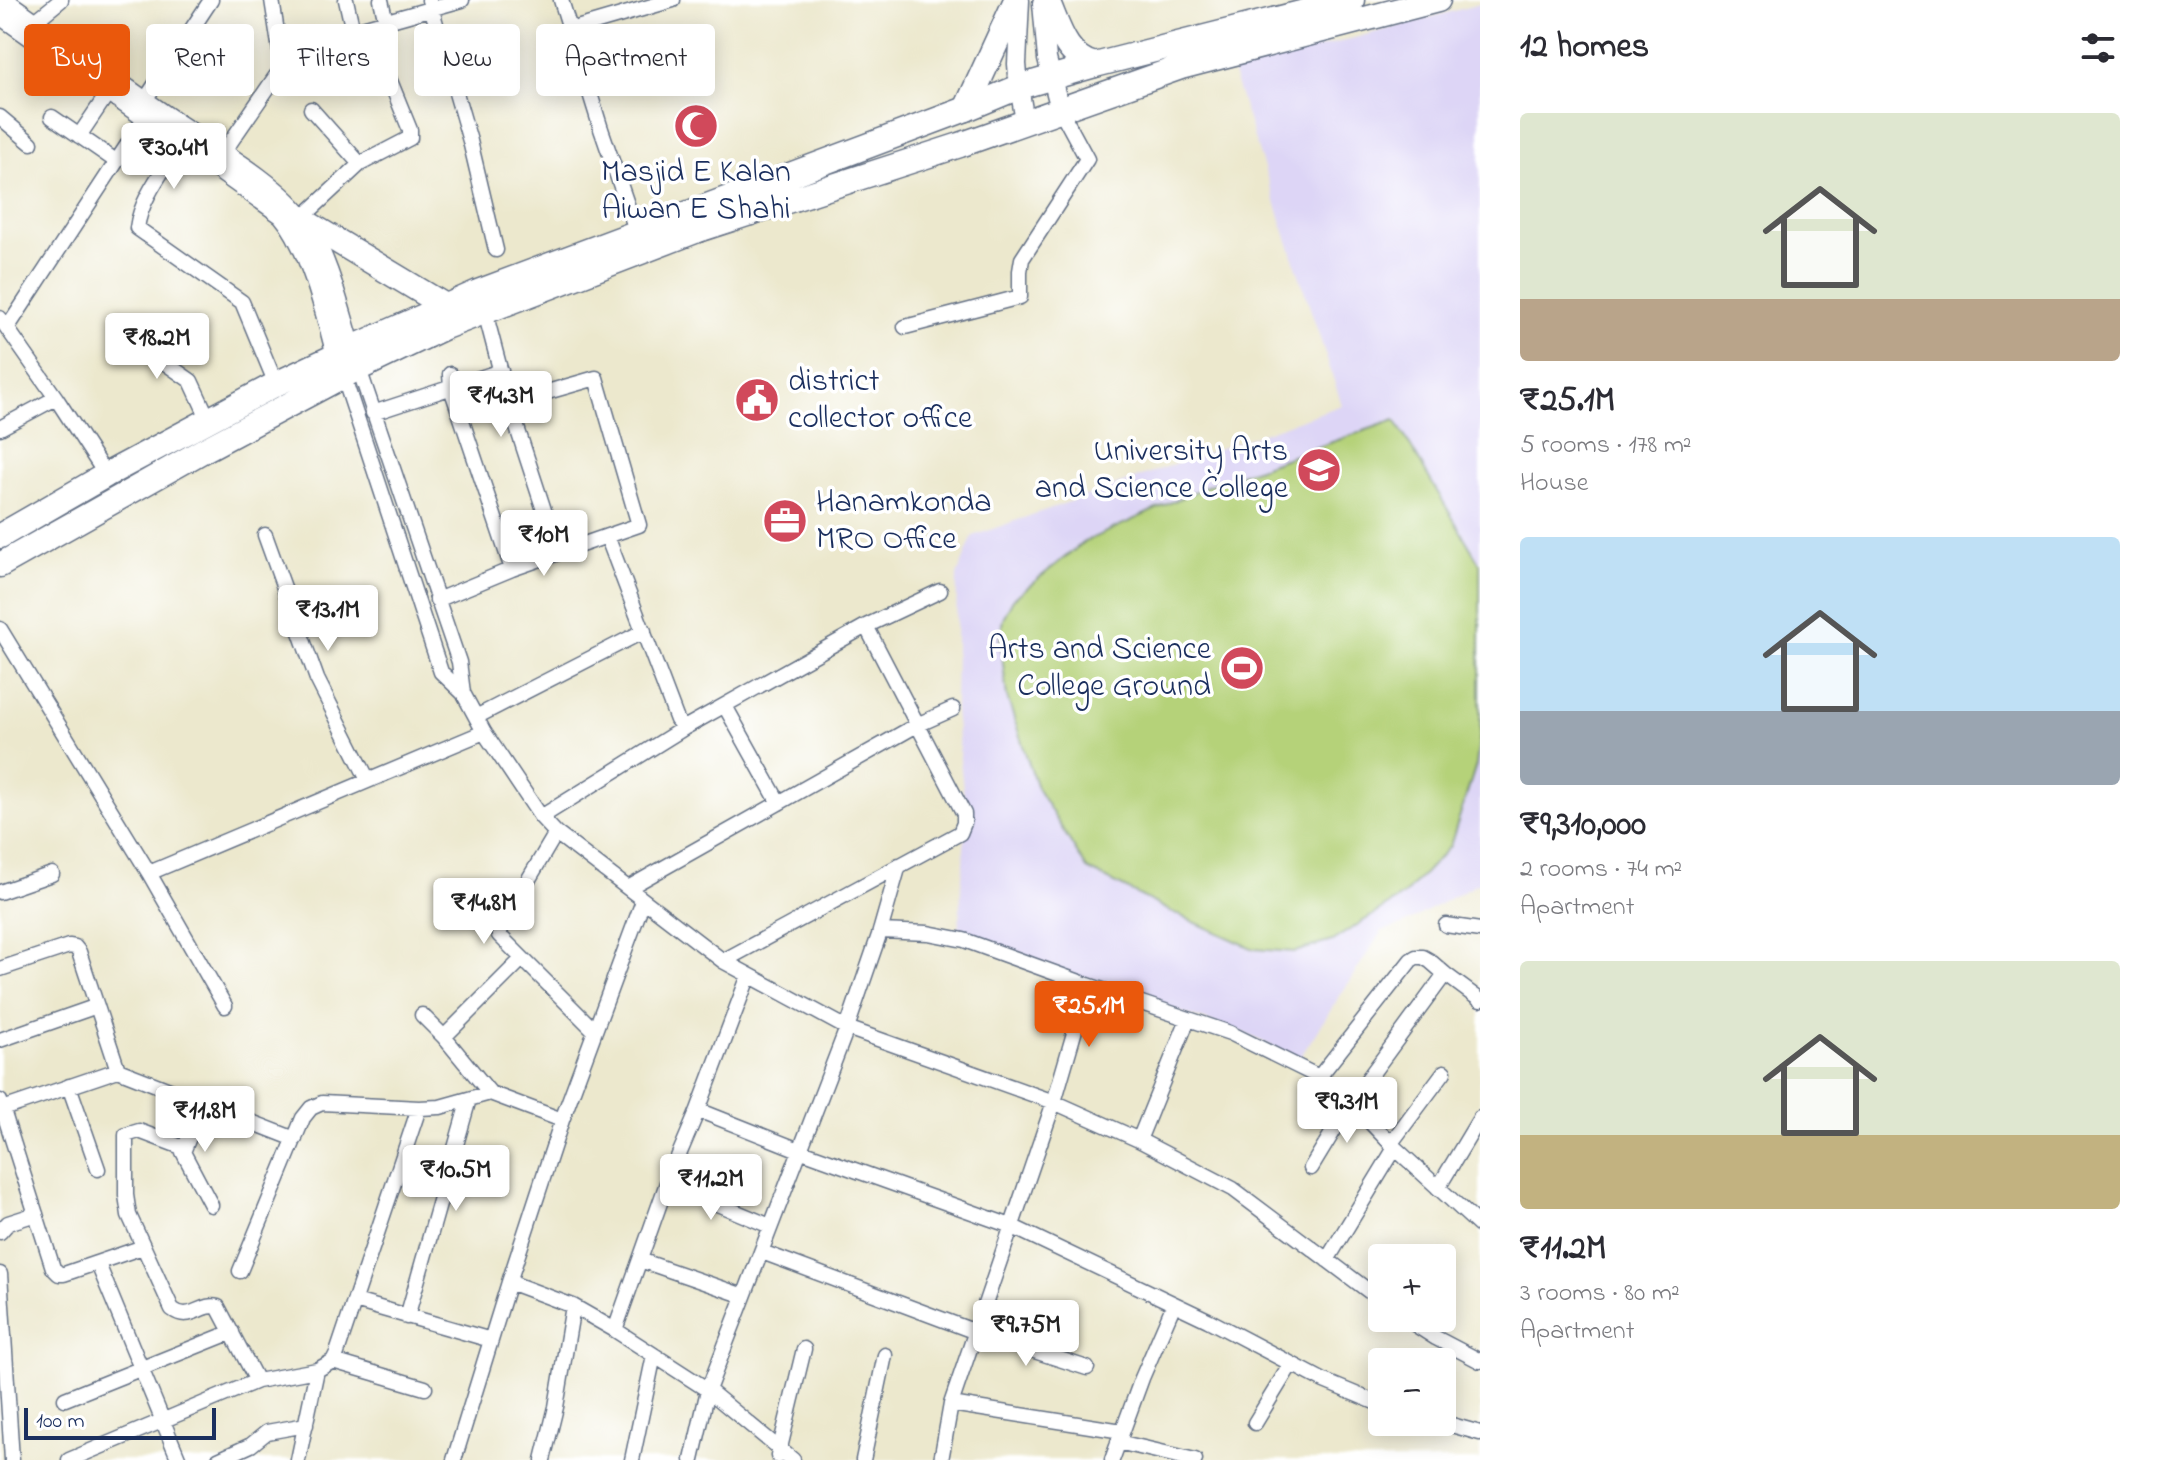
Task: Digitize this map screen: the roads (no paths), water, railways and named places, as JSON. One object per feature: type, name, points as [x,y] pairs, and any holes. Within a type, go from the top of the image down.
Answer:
[{"type":"main road","points":[[966,109],[1018,0]]},
{"type":"main road","points":[[1045,0],[1065,42],[1085,62],[1095,65]]},
{"type":"main road","points":[[0,536],[276,384],[485,312],[1019,87],[1352,0]]},
{"type":"main road","points":[[747,203],[960,145],[1181,67],[1438,0]]},
{"type":"main road","points":[[303,220],[447,307]]},
{"type":"main road","points":[[0,565],[447,307],[478,292],[637,233],[694,222]]},
{"type":"street","points":[[4,0],[145,109],[180,143],[289,222],[347,362],[373,413],[459,662],[463,693]]},
{"type":"street","points":[[34,22],[61,0]]},
{"type":"street","points":[[106,475],[4,323],[145,109],[211,0]]},
{"type":"street","points":[[272,0],[276,24]]},
{"type":"street","points":[[346,0],[351,24]]},
{"type":"street","points":[[381,0],[386,22]]},
{"type":"street","points":[[379,24],[430,5],[462,0]]},
{"type":"street","points":[[561,0],[568,24]]},
{"type":"street","points":[[591,24],[673,0]]},
{"type":"street","points":[[1018,0],[1017,64],[1025,121]]},
{"type":"street","points":[[905,327],[1020,297],[1022,259],[1087,159],[1060,109],[1047,59],[1045,0]]},
{"type":"street","points":[[430,5],[470,141],[496,250]]},
{"type":"street","points":[[0,15],[24,32]]},
{"type":"street","points":[[223,153],[270,85]]},
{"type":"street","points":[[79,136],[106,96]]},
{"type":"street","points":[[115,96],[145,109],[223,153],[292,205],[303,220],[326,264],[347,362],[441,672],[463,693],[484,732],[541,817],[556,833],[723,961],[847,1028],[1054,1102],[1139,1140],[1233,1189],[1368,1291]]},
{"type":"street","points":[[303,220],[360,164],[410,138],[410,130],[396,96]]},
{"type":"street","points":[[592,96],[637,233]]},
{"type":"street","points":[[311,109],[360,164]]},
{"type":"street","points":[[0,117],[31,143]]},
{"type":"street","points":[[52,117],[110,157]]},
{"type":"street","points":[[180,143],[146,199],[137,228],[242,302],[276,384]]},
{"type":"street","points":[[485,312],[509,403],[558,553]]},
{"type":"street","points":[[118,330],[191,381],[209,420]]},
{"type":"street","points":[[373,413],[450,381],[501,371]]},
{"type":"street","points":[[437,600],[512,569],[639,525],[596,378],[509,403]]},
{"type":"street","points":[[450,381],[512,569]]},
{"type":"street","points":[[0,428],[56,398]]},
{"type":"street","points":[[265,535],[317,679],[368,780]]},
{"type":"street","points":[[607,536],[677,720],[684,728]]},
{"type":"street","points":[[541,817],[684,728],[866,626],[940,591]]},
{"type":"street","points":[[723,961],[960,833],[964,814],[866,626]]},
{"type":"street","points":[[0,629],[149,873],[225,1006]]},
{"type":"street","points":[[476,717],[644,631]]},
{"type":"street","points":[[725,706],[779,803]]},
{"type":"street","points":[[628,888],[917,725],[953,709]]},
{"type":"street","points":[[149,873],[484,732]]},
{"type":"street","points":[[556,833],[500,928],[499,935],[595,1031]]},
{"type":"street","points":[[692,1460],[708,1390],[847,1028],[899,865]]},
{"type":"street","points":[[0,892],[52,874]]},
{"type":"street","points":[[454,1460],[562,1120],[643,901]]},
{"type":"street","points":[[1446,925],[1480,930]]},
{"type":"street","points":[[880,931],[947,935],[1230,1033],[1319,1077],[1351,1102],[1393,1146],[1480,1226]]},
{"type":"street","points":[[0,969],[69,946],[75,947],[118,1070]]},
{"type":"street","points":[[1319,1077],[1416,957],[1423,957],[1480,1000]]},
{"type":"street","points":[[444,1037],[522,959]]},
{"type":"street","points":[[1311,1168],[1351,1102],[1445,974]]},
{"type":"street","points":[[615,1330],[667,1183],[749,975]]},
{"type":"street","points":[[941,1460],[951,1404],[1054,1102],[1088,985]]},
{"type":"street","points":[[0,1040],[97,1006]]},
{"type":"street","points":[[422,1015],[490,1093],[562,1120]]},
{"type":"street","points":[[1139,1140],[1188,1019]]},
{"type":"street","points":[[143,1247],[64,1274],[56,1272],[1,1106],[118,1070],[295,1139]]},
{"type":"street","points":[[1327,1260],[1393,1146],[1444,1072]]},
{"type":"street","points":[[69,1086],[98,1169]]},
{"type":"street","points":[[240,1271],[303,1118],[311,1108],[322,1103],[440,1107],[490,1093]]},
{"type":"street","points":[[407,1317],[469,1099]]},
{"type":"street","points":[[203,1103],[184,1148],[184,1157],[211,1205]]},
{"type":"street","points":[[69,1460],[257,1381],[317,1370],[333,1361],[419,1108]]},
{"type":"street","points":[[698,1110],[799,1150],[1011,1226],[1174,1304],[1324,1381],[1368,1399]]},
{"type":"street","points":[[1438,1188],[1480,1118]]},
{"type":"street","points":[[184,1148],[139,1131],[126,1135],[127,1205],[172,1309],[187,1315],[214,1304],[218,1307],[257,1381]]},
{"type":"street","points":[[667,1183],[770,1226]]},
{"type":"street","points":[[0,1232],[8,1223],[36,1214]]},
{"type":"street","points":[[762,1252],[976,1332],[1087,1368]]},
{"type":"street","points":[[640,1260],[744,1296]]},
{"type":"street","points":[[98,1264],[179,1460]]},
{"type":"street","points":[[0,1274],[12,1460]]},
{"type":"street","points":[[509,1282],[573,1306],[615,1330],[708,1390],[779,1455],[793,1460]]},
{"type":"street","points":[[355,1301],[491,1340]]},
{"type":"street","points":[[1112,1460],[1142,1378],[1174,1304]]},
{"type":"street","points":[[543,1460],[556,1407],[573,1306]]},
{"type":"street","points":[[65,1399],[232,1332]]},
{"type":"street","points":[[1427,1332],[1480,1361]]},
{"type":"street","points":[[779,1455],[804,1349]]},
{"type":"street","points":[[632,1460],[654,1355]]},
{"type":"street","points":[[863,1460],[885,1355]]},
{"type":"street","points":[[333,1361],[425,1388]]},
{"type":"street","points":[[1255,1423],[1291,1364]]},
{"type":"street","points":[[301,1459],[317,1370]]},
{"type":"street","points":[[951,1404],[1120,1436],[1195,1460]]},
{"type":"street","points":[[218,1460],[251,1445],[267,1432],[306,1425]]},
{"type":"street","points":[[1456,1426],[1480,1433]]},
{"type":"place","name":"Masjid E Kalan Aiwan E Shahi","points":[[696,126]]},
{"type":"place","name":"district collector office","points":[[757,400]]},
{"type":"place","name":"University Arts and Science College","points":[[1319,470]]},
{"type":"place","name":"Hanamkonda MRO Office","points":[[785,521]]},
{"type":"place","name":"Arts and Science College Ground","points":[[1242,668]]}]
